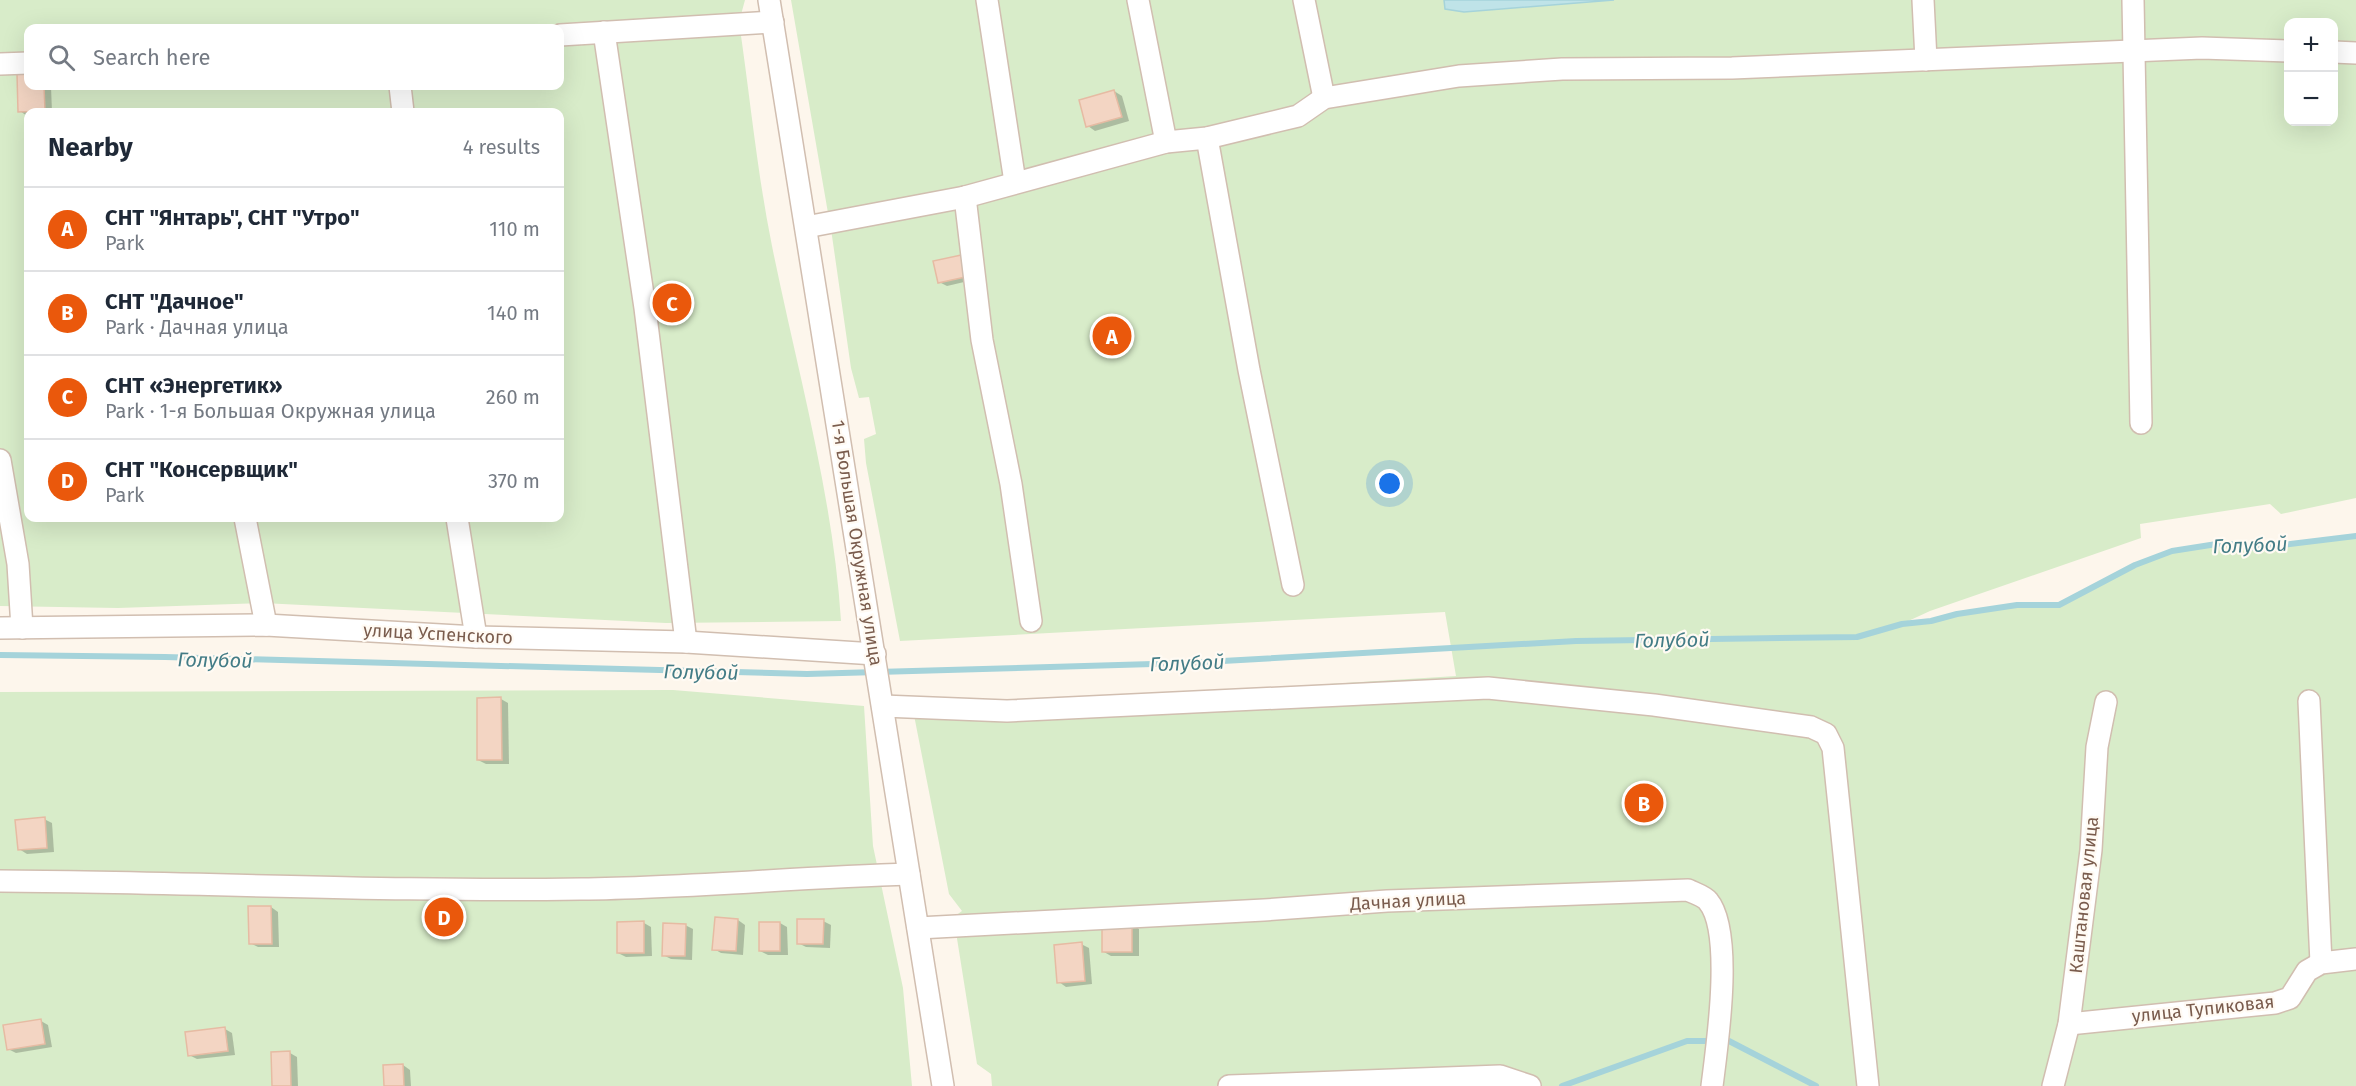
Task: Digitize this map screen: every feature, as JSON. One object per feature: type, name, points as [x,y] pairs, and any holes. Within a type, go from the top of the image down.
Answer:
[{"type":"street","name":"1-я Большая Окружная улица","points":[[769,0],[943,1086]]},
{"type":"street","points":[[987,0],[1015,182]]},
{"type":"street","points":[[1138,0],[1166,142]]},
{"type":"street","points":[[1304,0],[1324,98]]},
{"type":"street","points":[[1923,0],[1926,60]]},
{"type":"street","points":[[2133,0],[2141,423]]},
{"type":"street","points":[[564,34],[773,22]]},
{"type":"street","points":[[604,32],[645,308],[686,642]]},
{"type":"street","points":[[806,226],[965,197],[1166,142],[1207,138],[1298,116],[1324,98],[1459,76],[1562,69],[1732,68],[2202,48],[2284,51]]},
{"type":"street","points":[[2338,52],[2356,53]]},
{"type":"street","points":[[0,64],[24,63]]},
{"type":"street","points":[[400,90],[403,108]]},
{"type":"street","points":[[1207,138],[1249,370],[1293,585]]},
{"type":"street","points":[[965,197],[982,340],[1011,484],[1031,621]]},
{"type":"street","points":[[0,460],[18,564],[22,628]]},
{"type":"street","points":[[246,522],[266,625]]},
{"type":"street","points":[[458,522],[476,637]]},
{"type":"street","name":"улица Успенского","points":[[0,628],[266,625],[476,637],[686,642],[875,654]]},
{"type":"street","points":[[882,698],[1007,711],[1488,688],[1654,705],[1811,727],[1826,734],[1833,748],[1868,1086]]},
{"type":"street","points":[[2309,701],[2321,963],[2356,959]]},
{"type":"street","name":"Каштановая улица","points":[[2053,1086],[2069,1024],[2091,850],[2097,747],[2106,702]]},
{"type":"street","points":[[0,881],[432,890],[580,889],[700,886],[826,876],[909,874]]},
{"type":"street","name":"Дачная улица","points":[[918,927],[1398,901],[1688,890],[1708,900],[1718,923],[1722,1004],[1712,1086]]},
{"type":"street","name":"улица Тупиковая","points":[[2069,1024],[2275,1003],[2290,998],[2307,971],[2321,963]]},
{"type":"street","points":[[1229,1086],[1500,1076],[1530,1086]]},
{"type":"green space","points":[[0,0],[745,0],[739,22],[762,190],[822,479],[837,574],[841,621],[666,623],[262,603],[118,608],[0,606]]},
{"type":"green space","points":[[791,0],[2356,0],[2356,498],[2281,514],[2270,504],[2140,524],[2141,538],[1930,611],[1904,623],[2017,605],[2059,604],[2135,565],[2172,551],[2223,543],[2256,548],[2356,536],[2356,1086],[992,1086],[991,1074],[977,1064],[955,926],[955,916],[962,911],[949,894],[913,710],[1456,676],[1445,612],[900,641],[866,463],[864,439],[876,434],[869,397],[859,398],[851,368],[832,236]]},
{"type":"green space","points":[[673,690],[864,706],[873,846],[903,988],[912,1086],[0,1086],[0,692]]},
{"type":"water","points":[[1444,0],[1614,0],[1464,12],[1445,9]]},
{"type":"building","points":[[24,73],[24,90],[44,90],[45,108],[24,108],[24,112],[18,112],[17,74]]},
{"type":"building","points":[[1114,90],[1122,117],[1086,127],[1079,100]]},
{"type":"building","points":[[966,254],[970,276],[938,283],[933,261]]},
{"type":"building","points":[[501,697],[502,760],[477,760],[477,698]]},
{"type":"building","points":[[45,817],[47,848],[18,850],[15,820]]},
{"type":"building","points":[[248,906],[271,906],[272,944],[249,944]]},
{"type":"building","points":[[715,917],[738,919],[736,951],[712,950]]},
{"type":"building","points":[[797,919],[824,919],[823,944],[797,944]]},
{"type":"building","points":[[644,921],[644,953],[617,953],[617,922]]},
{"type":"building","points":[[759,922],[780,922],[780,951],[759,951]]},
{"type":"building","points":[[663,923],[686,924],[685,956],[662,956]]},
{"type":"building","points":[[1102,923],[1132,923],[1132,952],[1102,952]]},
{"type":"building","points":[[1082,942],[1085,981],[1057,983],[1054,945]]},
{"type":"building","points":[[41,1019],[45,1044],[7,1050],[3,1025]]},
{"type":"building","points":[[225,1027],[228,1051],[188,1056],[185,1032]]},
{"type":"building","points":[[290,1051],[291,1086],[272,1086],[271,1052]]},
{"type":"building","points":[[403,1064],[404,1086],[384,1086],[383,1065]]},
{"type":"waterway","name":"Голубой","points":[[0,655],[165,657],[807,674],[1187,663],[1576,641],[1857,637],[1902,624],[1931,621],[1957,614],[2017,605],[2059,605],[2135,565],[2172,551],[2223,543],[2256,548],[2356,536]]},
{"type":"waterway","points":[[1562,1086],[1687,1041],[1712,1041]]},
{"type":"waterway","points":[[1723,1041],[1729,1041],[1816,1086]]},
{"type":"place","name":"СНТ «Энергетик»","points":[[672,303]]},
{"type":"place","name":"СНТ \"Янтарь\", СНТ \"Утро\"","points":[[1112,336]]},
{"type":"place","name":"СНТ \"Дачное\"","points":[[1644,803]]},
{"type":"place","name":"СНТ \"Консервщик\"","points":[[444,917]]}]
